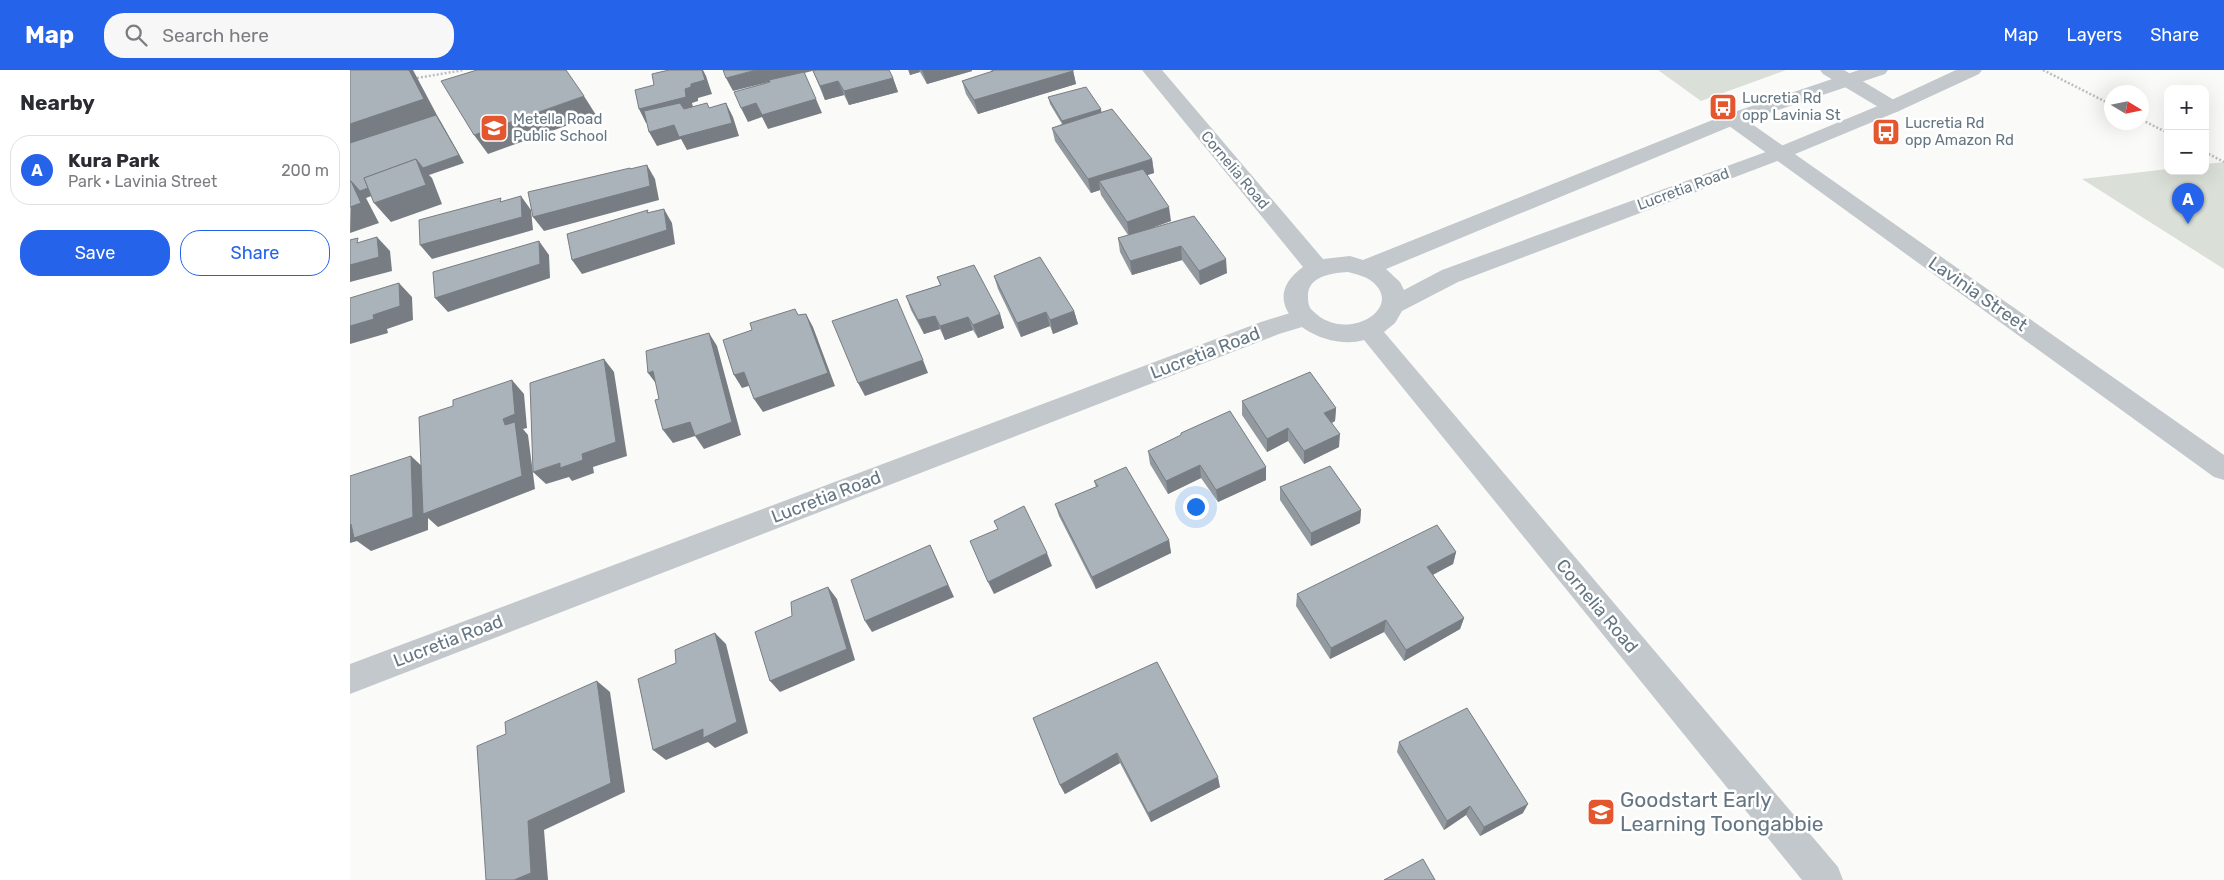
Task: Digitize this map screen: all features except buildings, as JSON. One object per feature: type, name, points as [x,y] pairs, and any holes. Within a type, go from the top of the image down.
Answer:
[{"type":"street","name":"Cornelia Road","points":[[1152,70],[1318,269]]},
{"type":"street","points":[[1366,268],[1839,76],[1878,70]]},
{"type":"street","name":"Lucretia Road","points":[[1394,305],[1450,276],[1781,153],[1892,107],[1972,70]]},
{"type":"street","points":[[1839,76],[1892,107]]},
{"type":"street","name":"Lavinia Street","points":[[1732,119],[2224,469]]},
{"type":"street","points":[[1342,264],[1366,268],[1381,276],[1390,286],[1395,297],[1394,305],[1385,320],[1370,331],[1350,334],[1332,332],[1316,327],[1303,318],[1296,307],[1295,294],[1299,283],[1309,273],[1318,269],[1342,264]]},
{"type":"street","name":"Lucretia Road","points":[[350,678],[1270,328],[1303,318]]},
{"type":"street","name":"Cornelia Road","points":[[1370,331],[1825,880]]},
{"type":"path","points":[[416,75],[418,80],[464,70]]},
{"type":"path","points":[[2043,70],[2104,101]]},
{"type":"path","points":[[2149,124],[2164,131]]},
{"type":"path","points":[[2209,154],[2224,162]]},
{"type":"shaded area","points":[[1658,70],[1786,70],[1701,101]]},
{"type":"shaded area","points":[[2224,162],[2224,269],[2082,179],[2164,169],[2164,175],[2209,175],[2209,164]]},
{"type":"place","name":"Lucretia Rd opp Lavinia St","points":[[1723,107]]},
{"type":"place","name":"Metella Road Public School","points":[[494,128]]},
{"type":"place","name":"Lucretia Rd opp Amazon Rd","points":[[1886,132]]},
{"type":"place","name":"Kura Park","points":[[2188,224]]},
{"type":"place","name":"Goodstart Early Learning Toongabbie","points":[[1601,812]]}]
